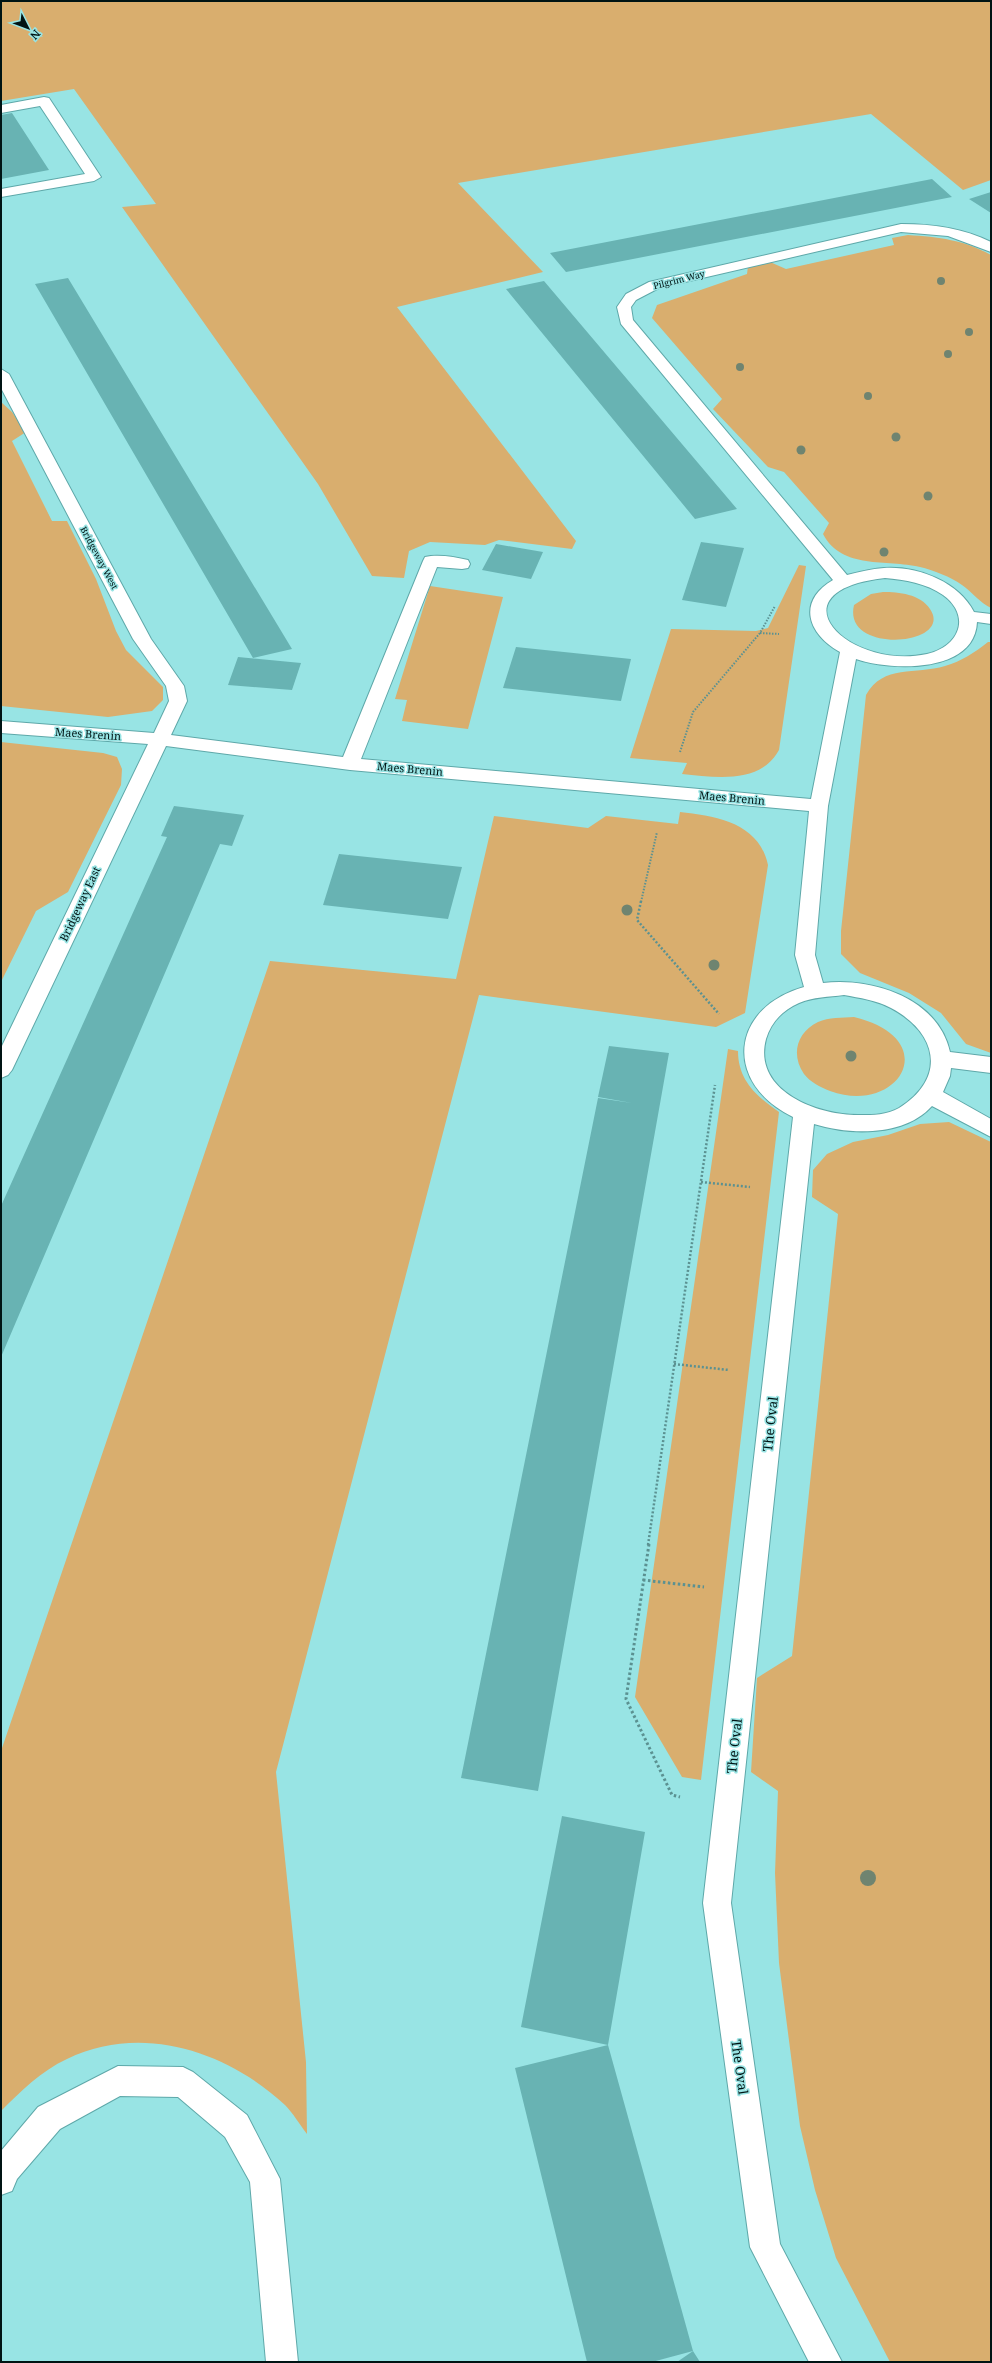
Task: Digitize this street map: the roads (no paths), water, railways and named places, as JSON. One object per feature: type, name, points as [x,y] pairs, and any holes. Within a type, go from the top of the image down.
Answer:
[{"type":"street","points":[[1,109],[44,102],[94,176],[1,193]]},
{"type":"street","name":"Pilgrim Way","points":[[843,581],[626,321],[624,307],[631,297],[654,285],[901,228],[931,228],[954,232],[975,239],[991,248]]},
{"type":"street","name":"Bridgeway West","points":[[1,375],[142,639],[175,686],[178,701],[171,720],[158,739]]},
{"type":"street","points":[[350,764],[431,561],[462,564]]},
{"type":"street","points":[[885,573],[908,575],[930,581],[948,591],[960,603],[968,616],[968,629],[961,641],[949,651],[932,658],[912,662],[868,658],[849,650],[829,637],[821,625],[817,613],[820,600],[829,590],[843,581],[862,575],[885,573]]},
{"type":"street","points":[[968,616],[991,619]]},
{"type":"street","points":[[815,990],[805,955],[819,806],[849,650]]},
{"type":"street","name":"Maes Brenin","points":[[1,727],[158,739],[350,764],[819,806]]},
{"type":"street","name":"Bridgeway East","points":[[1,1070],[158,739]]},
{"type":"street","points":[[844,988],[873,993],[899,1003],[921,1018],[936,1038],[943,1059],[940,1080],[930,1095],[902,1116],[871,1123],[837,1123],[804,1114],[778,1097],[760,1077],[752,1053],[756,1030],[769,1012],[790,999],[815,990],[844,988]]},
{"type":"street","points":[[943,1059],[991,1065]]},
{"type":"street","points":[[930,1095],[991,1129]]},
{"type":"street","name":"The Oval","points":[[804,1114],[717,1903],[765,2247],[826,2362]]},
{"type":"street","points":[[1,2180],[6,2168],[49,2118],[118,2081],[183,2082],[236,2126],[265,2179],[282,2362]]}]
